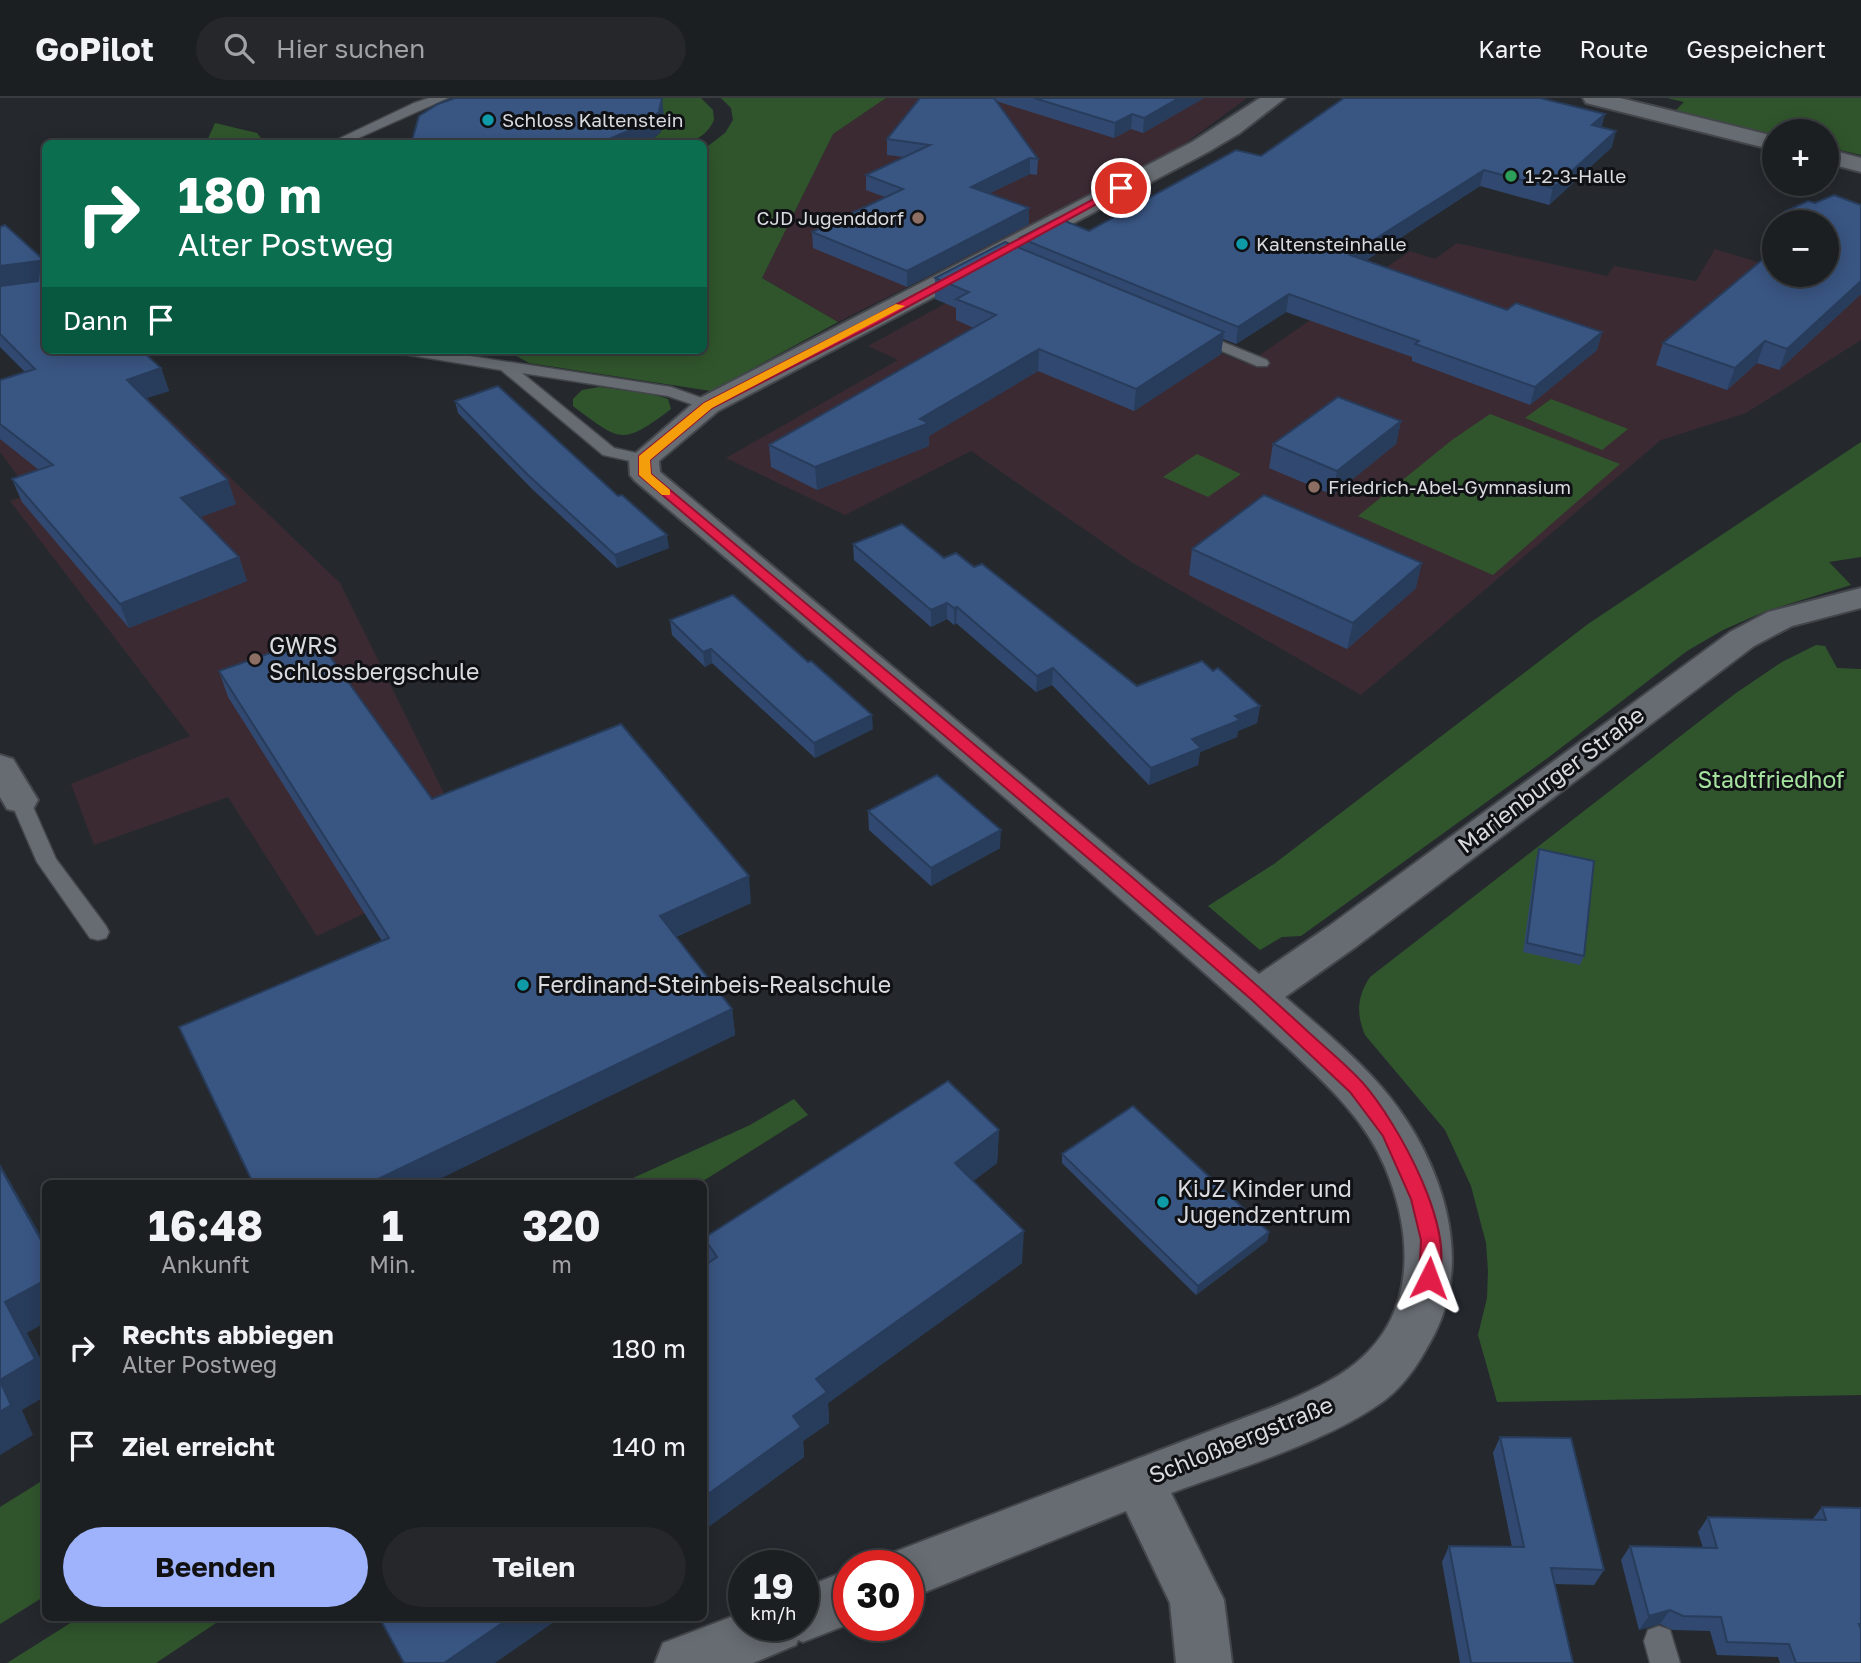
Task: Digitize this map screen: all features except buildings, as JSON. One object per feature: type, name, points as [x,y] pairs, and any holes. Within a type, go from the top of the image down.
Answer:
[{"type":"street","points":[[644,459],[708,405],[1011,258],[1233,128],[1274,98]]},
{"type":"street","points":[[1594,98],[1762,140]]},
{"type":"street","points":[[1839,159],[1861,165]]},
{"type":"street","name":"Schloßbergstraße","points":[[644,459],[645,475],[1108,866],[1242,982],[1356,1087],[1390,1132],[1420,1199],[1431,1240],[1429,1278],[1419,1312],[1405,1342],[1381,1372],[1354,1394],[1282,1427],[924,1567]]},
{"type":"street","name":"Marienburger Straße","points":[[1242,982],[1343,936],[1731,647],[1780,620],[1861,598]]},
{"type":"street","points":[[0,767],[20,800]]},
{"type":"street","points":[[1138,1481],[1197,1600],[1204,1663]]},
{"type":"street","points":[[683,1663],[739,1641]]},
{"type":"lane","points":[[343,140],[418,105],[442,98]]},
{"type":"lane","points":[[1186,331],[1262,363]]},
{"type":"lane","points":[[426,354],[671,392],[708,405]]},
{"type":"lane","points":[[491,354],[610,452],[644,459]]},
{"type":"lane","points":[[20,800],[47,862],[98,932]]},
{"type":"shaded area","name":"CJD Jugenddorf","points":[[886,98],[1247,98],[1172,153],[838,322],[762,278],[833,134]]},
{"type":"shaded area","name":"Friedrich-Abel-Gymnasium","points":[[1457,243],[1607,276],[1614,266],[1696,281],[1715,249],[1762,263],[1762,287],[1829,287],[1861,294],[1861,340],[1746,413],[1661,440],[1361,695],[1133,563],[971,451],[845,515],[726,458],[898,360],[868,346],[1012,267],[1247,364],[1410,251],[1435,259]]},
{"type":"shaded area","name":"GWRS Schlossbergschule","points":[[112,364],[340,583],[477,860],[317,936],[228,797],[94,845],[71,784],[190,736],[10,501],[31,494],[0,452],[0,401]]},
{"type":"green space","points":[[654,98],[701,98],[713,110],[714,120],[709,129],[694,140],[652,140],[661,132],[662,127],[662,109]]},
{"type":"green space","points":[[721,98],[886,98],[833,134],[762,278],[838,322],[711,391],[529,363],[513,354],[707,354],[707,147],[725,133],[733,120],[731,108]]},
{"type":"green space","points":[[1667,98],[1861,98],[1861,155],[1839,150],[1839,119],[1762,119],[1762,132],[1675,111],[1684,102]]},
{"type":"green space","points":[[215,123],[257,133],[263,140],[207,140]]},
{"type":"green space","points":[[599,387],[652,394],[668,399],[671,409],[631,434],[612,433],[573,406],[573,399],[582,390]]},
{"type":"green space","points":[[1551,399],[1628,429],[1602,450],[1525,418]]},
{"type":"green space","points":[[1490,414],[1620,464],[1493,575],[1358,516],[1452,440]]},
{"type":"green space","points":[[1861,442],[1861,557],[1829,562],[1851,585],[1766,611],[1723,630],[1687,651],[1549,757],[1301,936],[1282,937],[1260,950],[1208,906],[1274,864],[1588,624]]},
{"type":"green space","points":[[1197,454],[1241,474],[1208,497],[1163,477]]},
{"type":"green space","name":"Stadtfriedhof","points":[[1816,645],[1825,646],[1837,668],[1861,669],[1861,1395],[1497,1402],[1478,1335],[1487,1298],[1488,1271],[1486,1243],[1471,1186],[1445,1130],[1365,1035],[1359,1012],[1362,991],[1370,977],[1736,693],[1782,662]]},
{"type":"green space","points":[[794,1099],[808,1115],[705,1180],[629,1180],[750,1125]]},
{"type":"green space","points":[[42,1481],[42,1598],[0,1624],[0,1507]]},
{"type":"green space","points":[[74,1621],[219,1621],[156,1663],[7,1663]]},
{"type":"slow traffic","points":[[666,492],[645,475],[644,459],[708,405],[900,306]]},
{"type":"place","name":"Schloss Kaltenstein","points":[[488,120]]},
{"type":"place","name":"1-2-3-Halle","points":[[1511,176]]},
{"type":"place","name":"CJD Jugenddorf","points":[[918,218]]},
{"type":"place","name":"Kaltensteinhalle","points":[[1242,244]]},
{"type":"place","name":"Friedrich-Abel-Gymnasium","points":[[1314,487]]},
{"type":"place","name":"GWRS Schlossbergschule","points":[[255,659]]},
{"type":"place","name":"Ferdinand-Steinbeis-Realschule","points":[[523,985]]},
{"type":"place","name":"KiJZ Kinder und Jugendzentrum","points":[[1163,1202]]},
{"type":"route","points":[[1121,188],[708,405],[644,459],[645,475],[1258,995],[1356,1087],[1390,1132],[1406,1162],[1431,1240],[1429,1278]]}]
